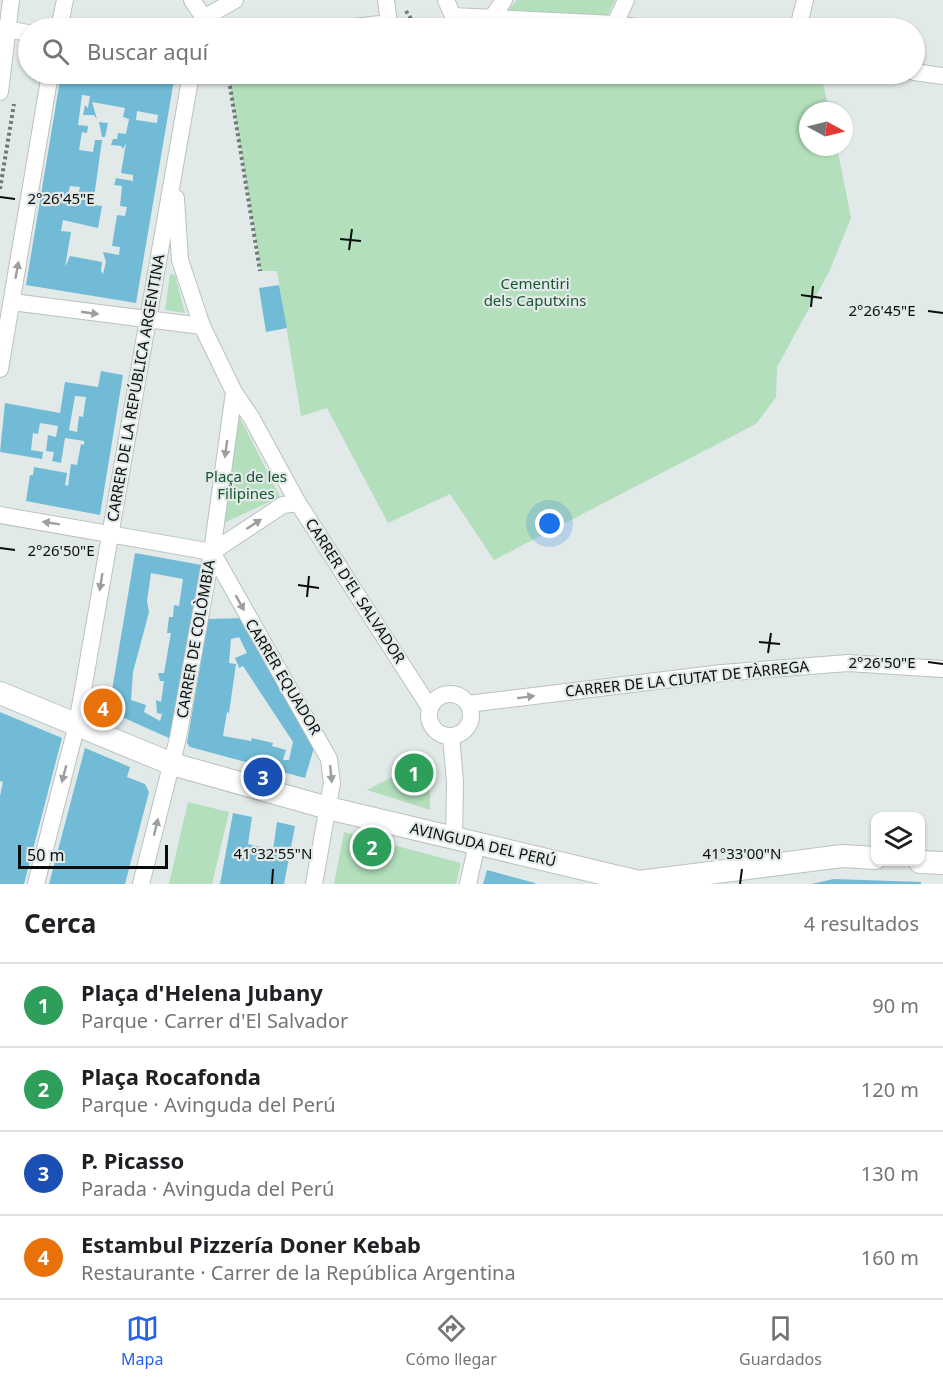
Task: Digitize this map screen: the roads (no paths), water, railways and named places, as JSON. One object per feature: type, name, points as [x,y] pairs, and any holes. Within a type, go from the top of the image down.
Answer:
[{"type":"street","points":[[0,92],[5,28],[11,0]]},
{"type":"street","points":[[61,18],[65,0]]},
{"type":"street","points":[[192,0],[202,18]]},
{"type":"street","points":[[212,18],[235,0]]},
{"type":"street","points":[[386,0],[389,18]]},
{"type":"street","points":[[446,0],[453,16],[478,18]]},
{"type":"street","points":[[492,18],[504,0]]},
{"type":"street","points":[[618,18],[626,0]]},
{"type":"street","points":[[800,18],[805,0]]},
{"type":"street","points":[[925,73],[943,76]]},
{"type":"street","points":[[0,369],[48,84]]},
{"type":"street","points":[[175,174],[189,84]]},
{"type":"street","name":"CARRER DE LA REPÚBLICA ARGENTINA","points":[[36,884],[77,724],[109,533],[175,174]]},
{"type":"street","name":"CARRER D'EL SALVADOR","points":[[175,174],[180,260],[202,326],[234,392],[251,417],[297,503],[430,708]]},
{"type":"street","points":[[12,302],[202,326]]},
{"type":"street","name":"CARRER DE COLÒMBIA","points":[[141,884],[172,764],[212,552],[234,392]]},
{"type":"street","points":[[0,515],[212,552],[283,505],[297,503]]},
{"type":"street","name":"CARRER EQUADOR","points":[[212,552],[282,680],[323,745],[331,771],[328,808],[314,884]]},
{"type":"street","name":"CARRER DE LA CIUTAT DE TÀRREGA","points":[[468,704],[722,673],[848,663],[943,669]]},
{"type":"street","name":"AVINGUDA DEL PERÚ","points":[[0,693],[172,764],[328,808],[639,883],[842,856],[871,858]]},
{"type":"street","points":[[446,694],[460,697],[468,704],[471,711],[468,725],[458,735],[450,736],[437,732],[432,726],[430,708],[433,701],[446,694]]},
{"type":"street","points":[[450,736],[455,782],[454,839]]},
{"type":"street","points":[[468,884],[477,844]]},
{"type":"street","points":[[925,861],[943,863]]},
{"type":"place","name":"Estambul Pizzería Doner Kebab","points":[[103,708]]},
{"type":"place","name":"Plaça d'Helena Jubany","points":[[414,773]]},
{"type":"place","name":"P. Picasso","points":[[263,777]]},
{"type":"place","name":"Plaça Rocafonda","points":[[372,847]]},
{"type":"park label","name":"Cementiri dels Caputxins","points":[[535,292]]},
{"type":"park label","name":"Plaça de les Filipines","points":[[246,486]]}]
